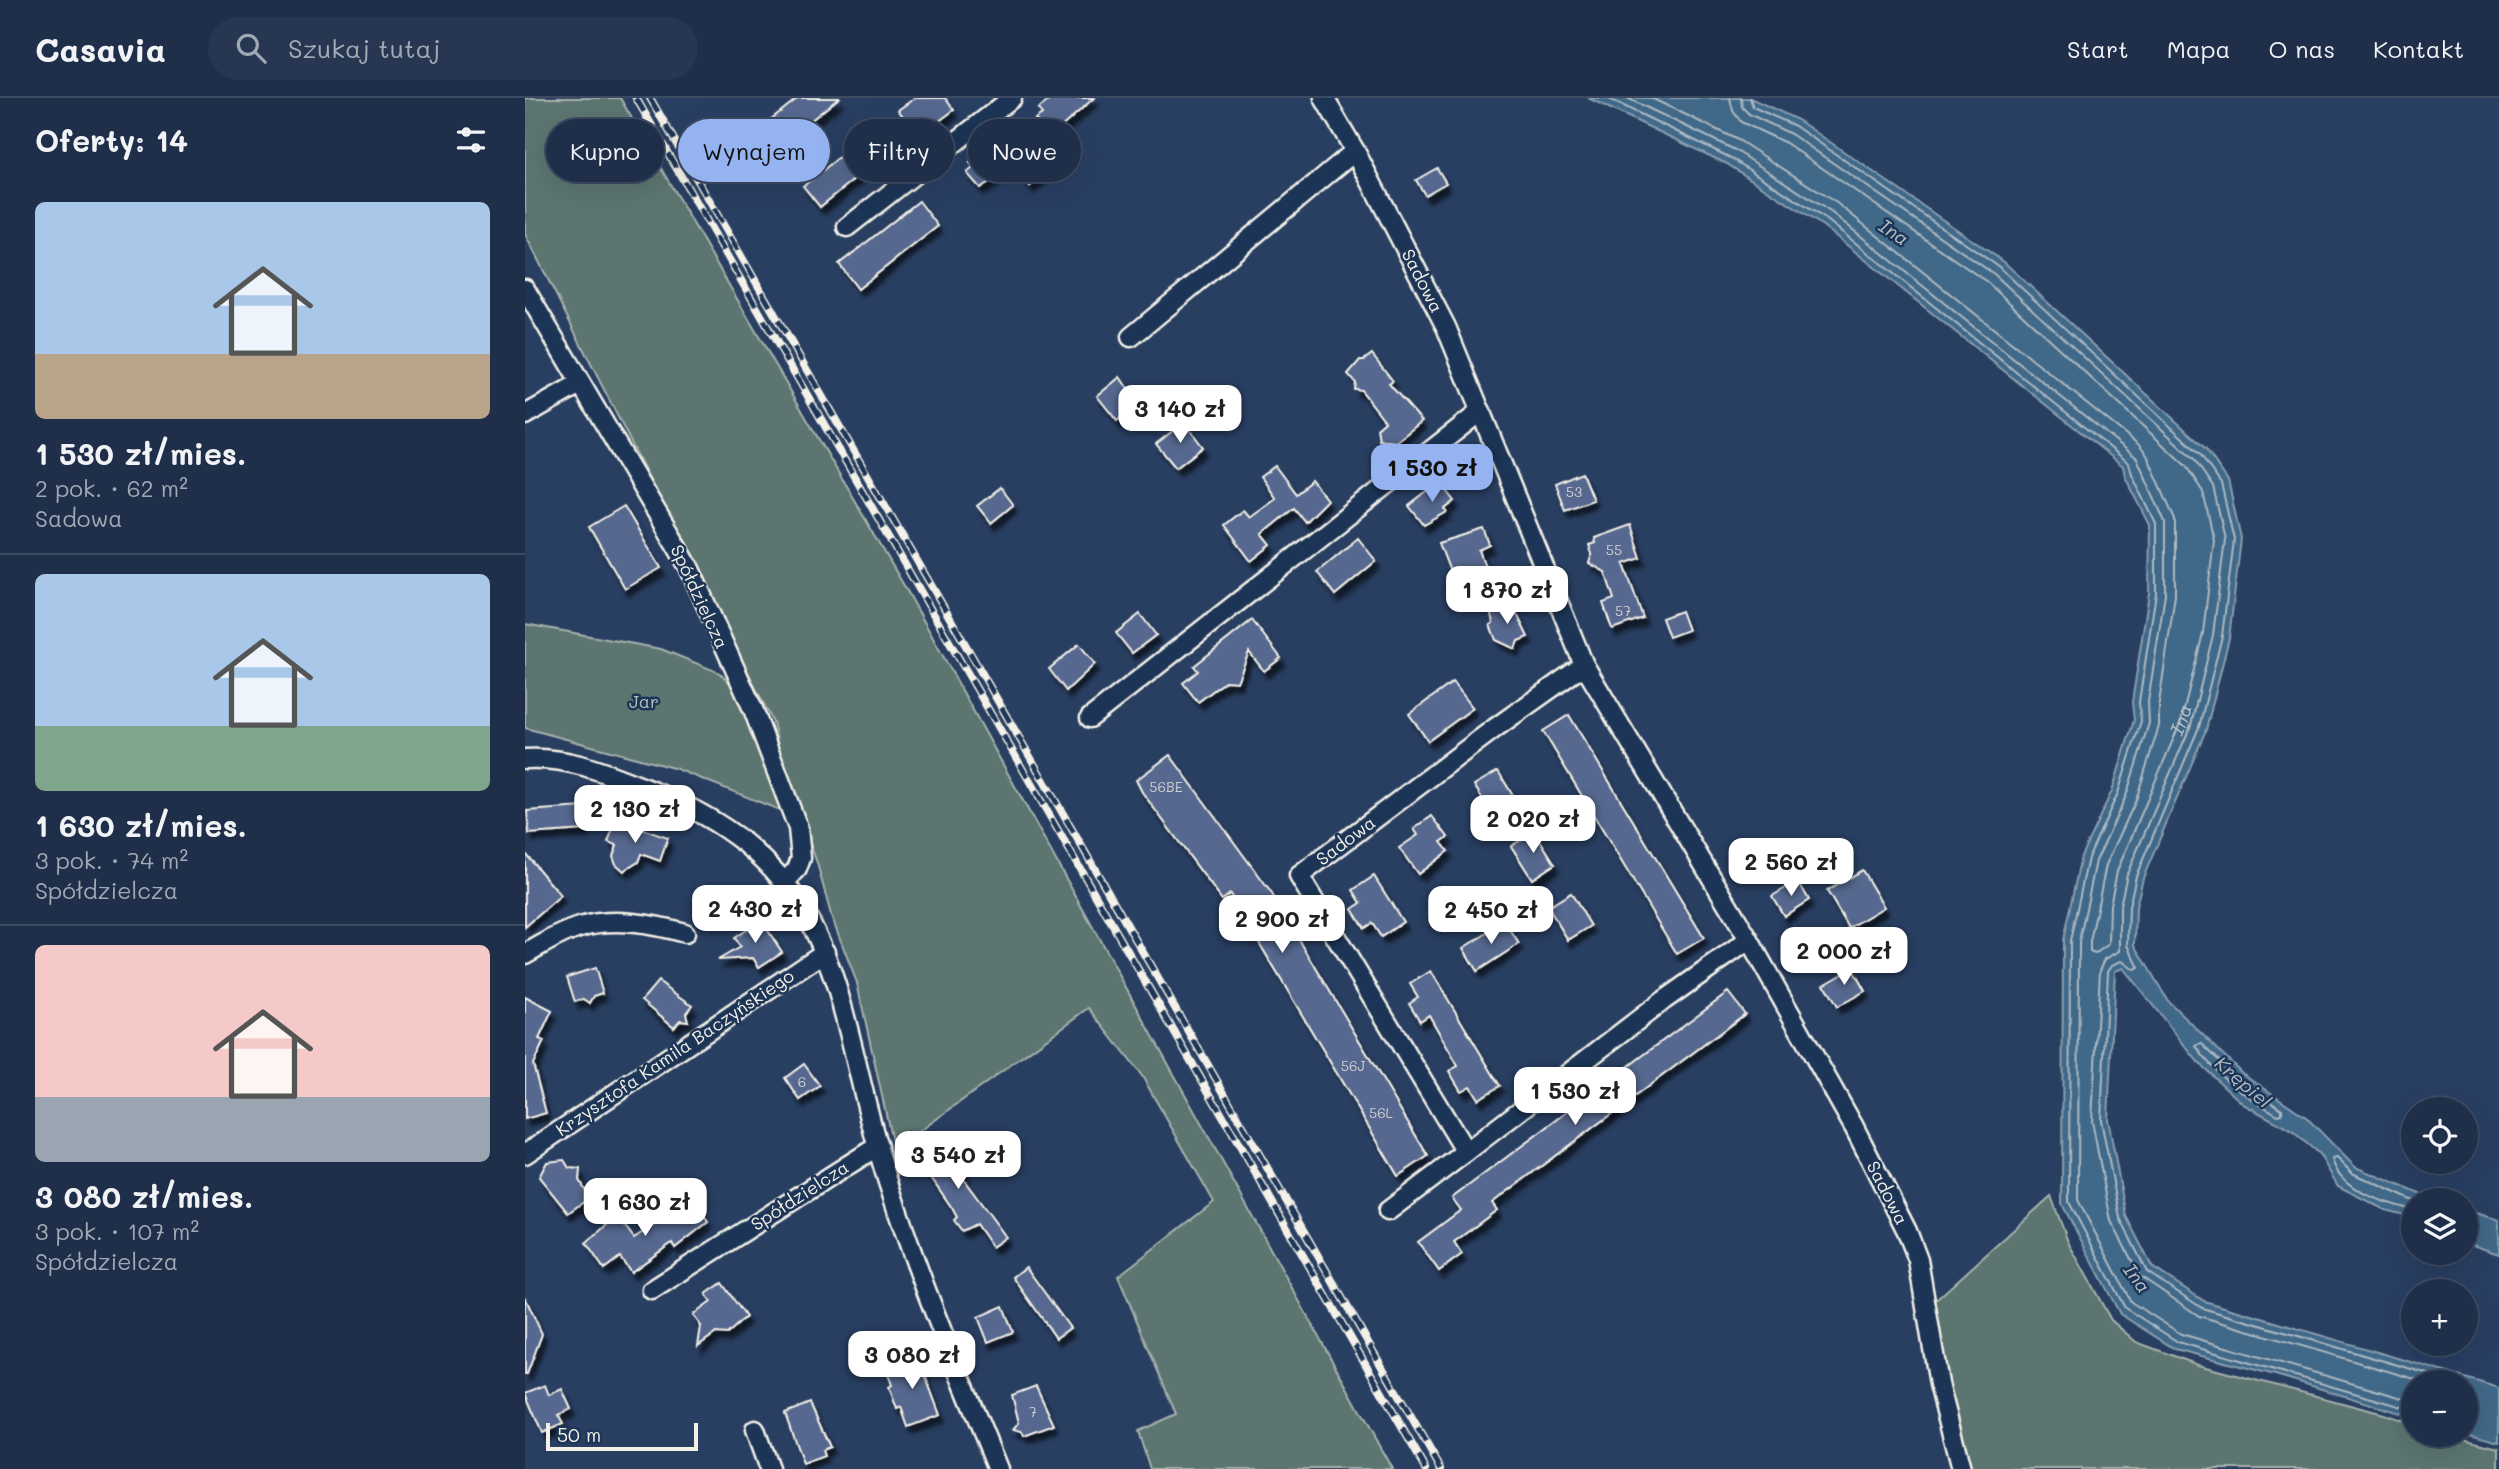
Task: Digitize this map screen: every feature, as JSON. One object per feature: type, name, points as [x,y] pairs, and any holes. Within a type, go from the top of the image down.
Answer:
[{"type":"street","points":[[847,227],[1011,98]]},
{"type":"street","name":"Sadowa","points":[[1324,98],[1355,151],[1445,327],[1584,665],[1749,940],[1854,1127],[1907,1231],[1918,1260],[1939,1384],[1961,1469]]},
{"type":"street","points":[[1131,337],[1355,151]]},
{"type":"street","name":"Spółdzielcza","points":[[525,289],[689,567],[753,709],[798,828],[801,858],[797,869],[785,882]]},
{"type":"street","points":[[525,415],[580,384]]},
{"type":"street","points":[[1090,718],[1481,411]]},
{"type":"street","name":"Sadowa","points":[[1466,1152],[1300,876],[1495,728],[1584,665]]},
{"type":"street","points":[[525,758],[572,761],[689,806],[721,824],[759,853],[785,882],[816,928],[832,967],[878,1146],[944,1339],[998,1469]]},
{"type":"street","points":[[525,954],[580,927],[617,922],[663,927],[685,933]]},
{"type":"street","points":[[1388,1211],[1664,1000],[1749,940]]},
{"type":"street","name":"Krzysztofa Kamila Baczyńskiego","points":[[525,1154],[825,952]]},
{"type":"street","name":"Spółdzielcza","points":[[652,1290],[878,1146]]},
{"type":"street","points":[[755,1430],[769,1469]]},
{"type":"green space","points":[[525,98],[620,98],[632,119],[546,119],[546,182],[664,182],[664,174],[906,589],[1392,1469],[1150,1469],[1138,1431],[1176,1414],[1118,1276],[1214,1202],[1142,1076],[1089,1008],[894,1150],[857,983],[831,915],[817,863],[782,764],[773,722],[525,234]]},
{"type":"green space","name":"Jar","points":[[525,624],[661,649],[718,672],[738,689],[782,811],[677,769],[525,728]]},
{"type":"green space","points":[[2051,1196],[2068,1242],[2111,1320],[2136,1342],[2198,1365],[2401,1420],[2401,1447],[2478,1447],[2478,1443],[2499,1448],[2499,1469],[1967,1469],[1926,1309]]},
{"type":"water","points":[[1588,98],[1750,98],[1798,120],[2004,262],[2206,449],[2228,481],[2241,539],[2229,638],[2206,730],[2143,878],[2136,907],[2135,945],[2168,1001],[2242,1073],[2306,1117],[2355,1167],[2405,1188],[2401,1188],[2401,1214],[2385,1210],[2338,1186],[2319,1154],[2291,1130],[2243,1104],[2198,1062],[2123,968],[2115,971],[2108,1119],[2126,1216],[2152,1267],[2204,1301],[2438,1370],[2401,1370],[2401,1413],[2279,1376],[2175,1349],[2120,1314],[2062,1204],[2063,940],[2081,856],[2112,791],[2134,720],[2132,702],[2149,593],[2150,525],[2125,476],[2123,466],[1823,226],[1727,164]]},
{"type":"water","points":[[2478,1214],[2499,1220],[2499,1254],[2478,1247]]},
{"type":"water","points":[[2478,1382],[2499,1388],[2499,1442],[2478,1436]]},
{"type":"building","points":[[798,98],[839,98],[813,119],[771,119]]},
{"type":"building","points":[[915,98],[945,98],[954,110],[942,119],[905,119],[898,110]]},
{"type":"building","points":[[1052,98],[1094,98],[1070,119],[1035,119],[1042,114],[1038,109]]},
{"type":"building","points":[[844,153],[844,182],[851,182],[820,207],[803,186],[808,182],[830,182],[830,164]]},
{"type":"building","points":[[1437,168],[1446,183],[1425,195],[1416,180]]},
{"type":"building","points":[[975,182],[989,182],[980,188]]},
{"type":"building","points":[[919,201],[938,226],[858,289],[839,264]]},
{"type":"building","points":[[1372,354],[1393,381],[1389,384],[1422,421],[1396,442],[1379,440],[1377,428],[1385,421],[1361,390],[1354,389],[1355,382],[1348,374],[1360,360]]},
{"type":"building","points":[[1120,377],[1139,405],[1117,421],[1097,396]]},
{"type":"building","points":[[1184,422],[1203,447],[1176,468],[1156,444]]},
{"type":"building","points":[[1275,466],[1296,494],[1312,481],[1327,500],[1305,522],[1294,508],[1262,534],[1271,545],[1251,561],[1224,525],[1243,510],[1249,517],[1275,498],[1260,477]]},
{"type":"building","points":[[1582,473],[1593,500],[1565,510],[1555,484]]},
{"type":"building","points":[[1440,482],[1455,501],[1445,509],[1447,512],[1424,525],[1409,506]]},
{"type":"building","points":[[1000,488],[1013,505],[991,523],[977,506]]},
{"type":"building","points":[[624,506],[661,568],[625,589],[589,527]]},
{"type":"building","points":[[1630,525],[1641,558],[1624,564],[1643,618],[1612,629],[1603,603],[1614,599],[1605,572],[1589,563],[1592,554],[1589,545],[1595,543],[1594,538]]},
{"type":"building","points":[[1484,529],[1490,545],[1479,550],[1487,572],[1477,576],[1475,587],[1466,580],[1459,583],[1453,568],[1449,569],[1439,543]]},
{"type":"building","points":[[1358,538],[1376,561],[1335,595],[1317,572]]},
{"type":"building","points":[[1511,602],[1528,637],[1518,641],[1515,649],[1496,640],[1490,625],[1493,623],[1490,610]]},
{"type":"building","points":[[1681,611],[1688,630],[1669,637],[1662,618]]},
{"type":"building","points":[[1140,614],[1156,635],[1132,653],[1116,633]]},
{"type":"building","points":[[1252,620],[1281,658],[1264,671],[1249,652],[1237,682],[1226,681],[1198,702],[1183,683],[1198,671],[1194,666]]},
{"type":"building","points":[[1079,644],[1095,664],[1066,691],[1049,669]]},
{"type":"building","points":[[1453,682],[1473,708],[1428,741],[1409,714]]},
{"type":"building","points":[[1569,715],[1704,938],[1677,954],[1543,731]]},
{"type":"building","points":[[1170,755],[1272,894],[1428,1156],[1398,1176],[1230,894],[1222,900],[1142,792],[1136,780]]},
{"type":"building","points":[[1498,771],[1518,804],[1494,818],[1474,785]]},
{"type":"building","points":[[583,807],[584,830],[529,834],[527,811]]},
{"type":"building","points":[[1432,816],[1448,837],[1441,842],[1448,851],[1418,874],[1399,848],[1418,835],[1414,829]]},
{"type":"building","points":[[616,820],[668,838],[660,861],[641,854],[638,862],[624,871],[616,864],[613,856],[617,845],[608,842]]},
{"type":"building","points":[[1535,832],[1555,864],[1532,879],[1511,846]]},
{"type":"building","points":[[525,853],[561,896],[525,927]]},
{"type":"building","points":[[1862,870],[1884,907],[1849,928],[1827,891]]},
{"type":"building","points":[[1374,876],[1403,922],[1381,937],[1372,923],[1364,928],[1352,909],[1361,903],[1353,890]]},
{"type":"building","points":[[1798,881],[1809,900],[1784,916],[1772,896]]},
{"type":"building","points":[[1571,893],[1591,926],[1568,940],[1548,907]]},
{"type":"building","points":[[761,920],[782,952],[759,967],[753,958],[718,960],[740,947],[734,938]]},
{"type":"building","points":[[1505,922],[1519,944],[1477,971],[1463,948]]},
{"type":"building","points":[[595,968],[603,993],[594,996],[590,1003],[584,999],[575,1002],[567,977]]},
{"type":"building","points":[[1852,968],[1865,991],[1837,1007],[1824,984]]},
{"type":"building","points":[[1431,971],[1500,1086],[1478,1099],[1470,1086],[1461,1091],[1449,1071],[1458,1066],[1429,1015],[1420,1021],[1409,1003],[1418,997],[1410,984]]},
{"type":"building","points":[[658,981],[692,1005],[686,1013],[688,1021],[680,1020],[674,1027],[642,1000]]},
{"type":"building","points":[[1728,992],[1745,1014],[1492,1203],[1497,1210],[1454,1242],[1462,1254],[1439,1271],[1418,1242],[1461,1210],[1452,1198]]},
{"type":"building","points":[[525,997],[552,1011],[539,1039],[544,1041],[533,1064],[546,1113],[525,1119]]},
{"type":"building","points":[[804,1064],[820,1086],[800,1100],[785,1078]]},
{"type":"building","points":[[935,1139],[952,1162],[969,1149],[962,1170],[965,1173],[961,1176],[1006,1237],[992,1247],[976,1224],[962,1231],[954,1220],[957,1217],[952,1208],[915,1154]]},
{"type":"building","points":[[564,1160],[569,1168],[580,1169],[579,1180],[589,1198],[568,1213],[539,1177],[547,1162]]},
{"type":"building","points":[[692,1199],[708,1222],[675,1248],[672,1243],[631,1272],[620,1257],[604,1269],[586,1243],[617,1216],[634,1238]]},
{"type":"building","points":[[1026,1267],[1070,1328],[1056,1338],[1013,1277]]},
{"type":"building","points":[[722,1283],[746,1317],[727,1334],[716,1333],[698,1346],[701,1326],[693,1315],[711,1302],[706,1294]]},
{"type":"building","points":[[525,1297],[542,1334],[527,1374],[525,1374]]},
{"type":"building","points":[[1003,1306],[1013,1332],[988,1342],[978,1317]]},
{"type":"building","points":[[917,1354],[940,1415],[908,1427],[901,1407],[897,1409],[885,1366]]},
{"type":"building","points":[[545,1385],[549,1395],[562,1389],[571,1409],[558,1415],[563,1424],[542,1433],[525,1393]]},
{"type":"building","points":[[1036,1386],[1054,1425],[1024,1436],[1022,1432],[1013,1430],[1019,1423],[1012,1395]]},
{"type":"building","points":[[810,1403],[830,1447],[822,1450],[824,1456],[803,1464],[785,1413]]},
{"type":"railway","points":[[636,98],[1426,1469]]},
{"type":"railway","points":[[650,98],[1441,1469]]},
{"type":"water label","name":"Ina","points":[[1894,232]]},
{"type":"water label","name":"Ina","points":[[2179,720]]},
{"type":"water label","name":"Krępiel","points":[[2243,1082]]},
{"type":"water label","name":"Ina","points":[[2137,1278]]}]
